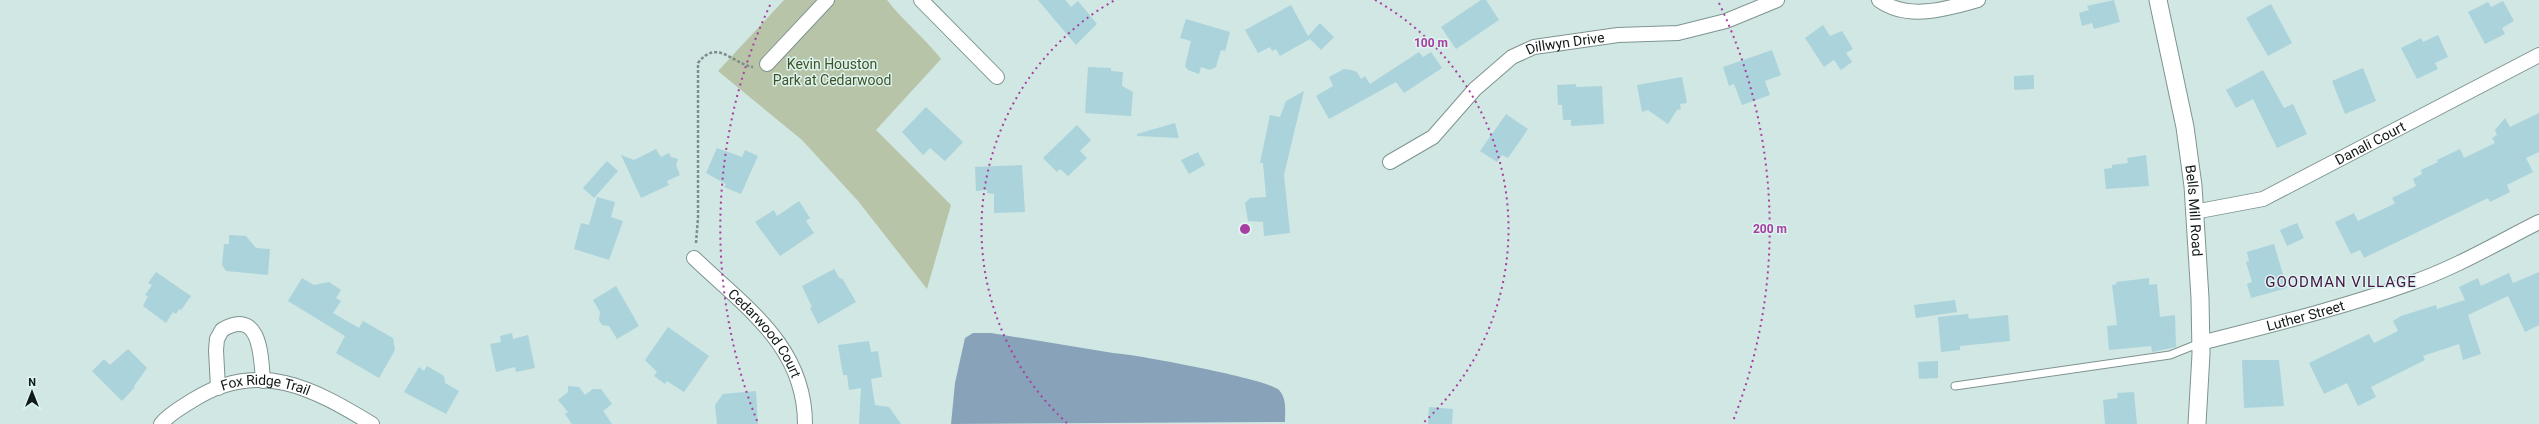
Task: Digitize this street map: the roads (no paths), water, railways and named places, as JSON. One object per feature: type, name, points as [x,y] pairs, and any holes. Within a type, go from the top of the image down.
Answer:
[{"type":"street","points":[[767,64],[827,0]]},
{"type":"street","points":[[921,0],[997,77]]},
{"type":"street","name":"Dillwyn Drive","points":[[1390,162],[1433,137],[1475,89],[1512,57],[1534,47],[1618,35],[1678,32],[1726,21],[1777,0]]},
{"type":"street","points":[[1879,0],[1899,9],[1920,12],[1949,9],[1978,0]]},
{"type":"street","name":"Bells Mill Road","points":[[2158,0],[2185,127],[2194,212],[2201,343],[2197,424]]},
{"type":"street","name":"Danali Court","points":[[2194,212],[2263,199],[2539,55]]},
{"type":"street","name":"Luther Street","points":[[2201,343],[2326,311],[2412,283],[2472,257],[2539,222]]},
{"type":"street","name":"Cedarwood Court","points":[[694,258],[768,330],[790,358],[800,383],[805,408],[805,424]]},
{"type":"street","points":[[218,388],[217,339],[222,330],[237,324],[251,329],[260,343],[263,381]]},
{"type":"street","name":"Fox Ridge Trail","points":[[161,424],[178,410],[205,392],[243,381],[263,381],[312,390],[372,424]]},
{"type":"lane","points":[[1955,386],[2170,355],[2201,343]]},
{"type":"water","points":[[973,333],[991,333],[1126,354],[1200,368],[1270,385],[1279,390],[1282,394],[1285,409],[1285,422],[951,424],[955,383],[965,338]]},
{"type":"district","name":"GOODMAN VILLAGE","points":[[2341,282]]},
{"type":"park label","name":"Kevin Houston Park at Cedarwood","points":[[832,72]]}]
